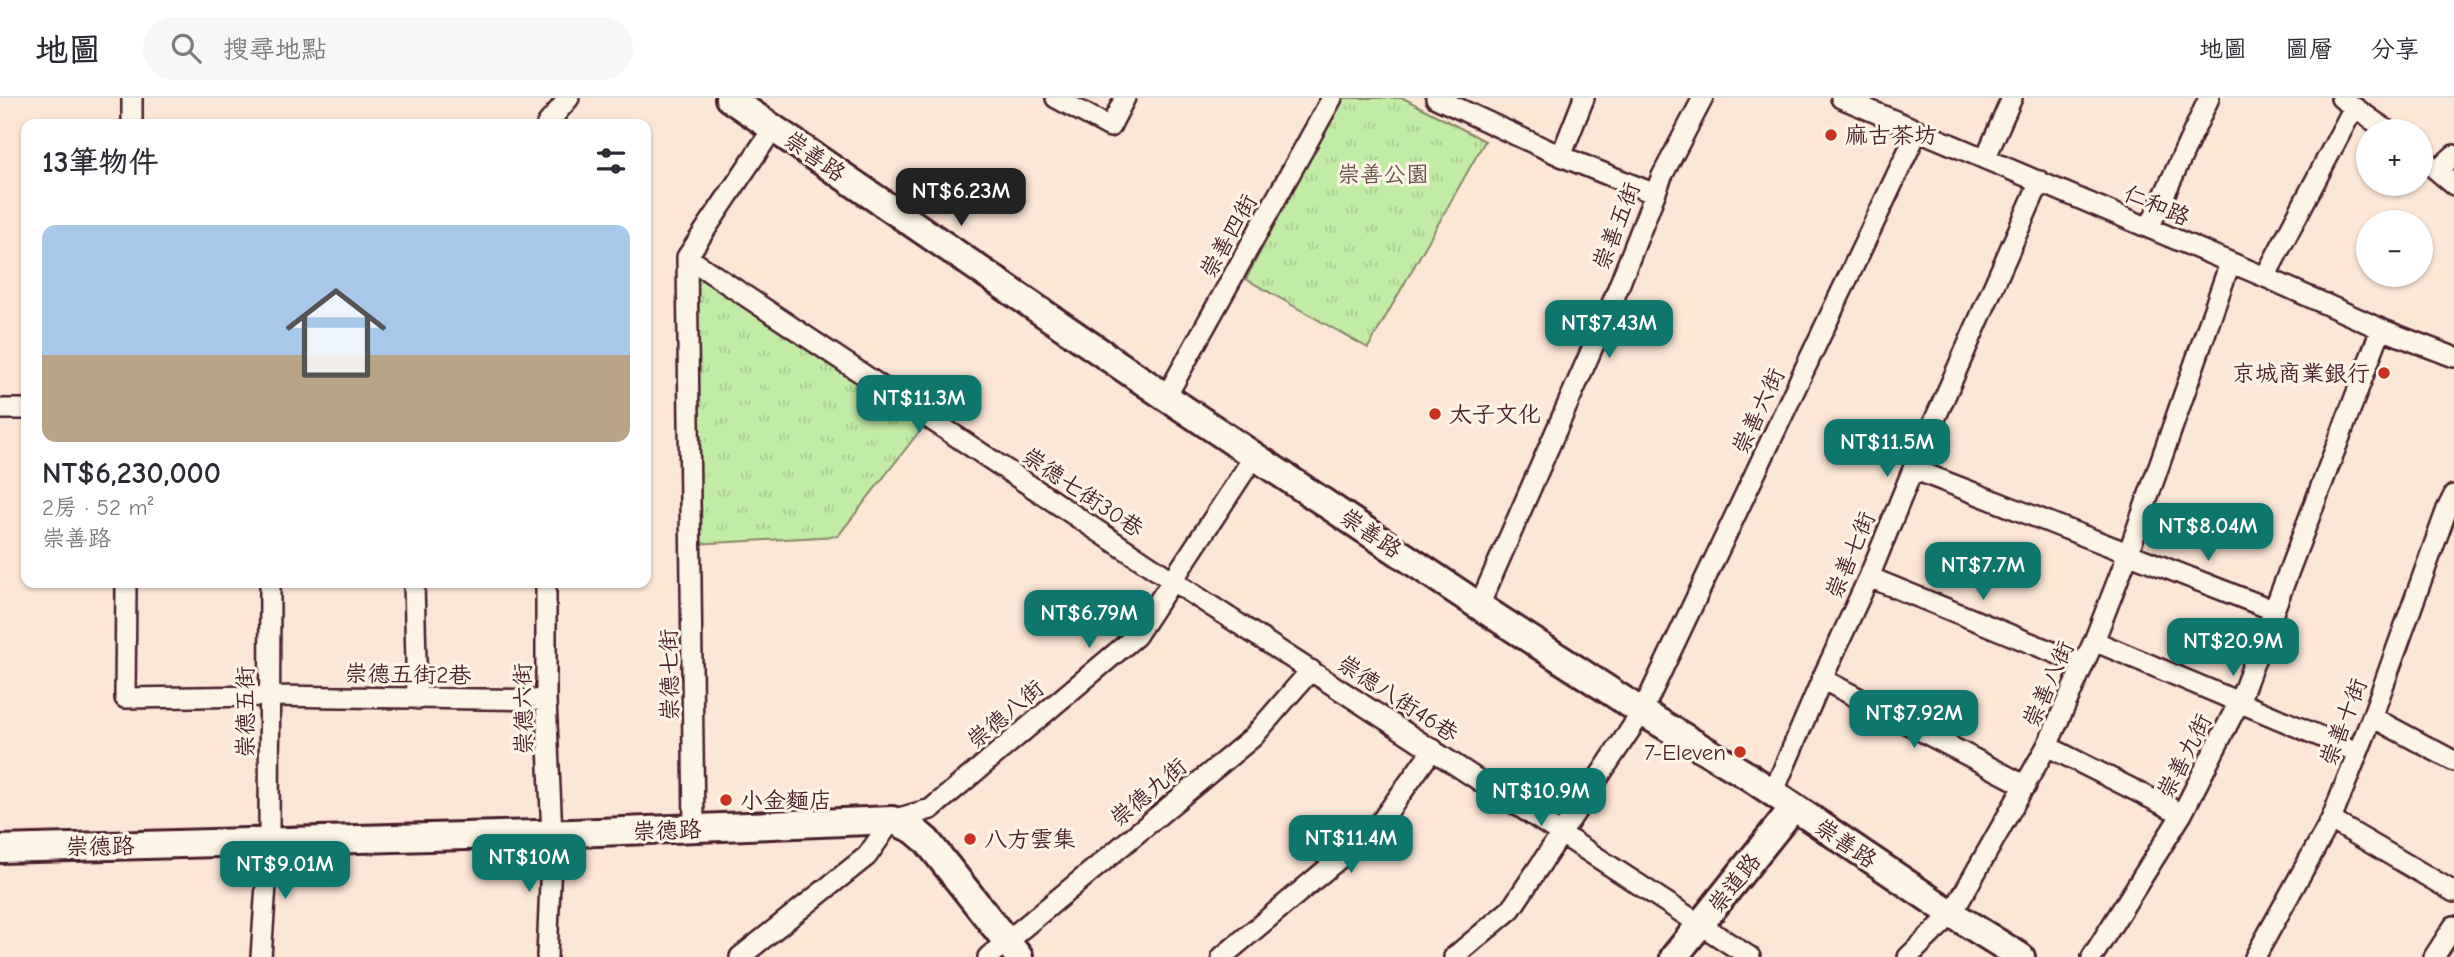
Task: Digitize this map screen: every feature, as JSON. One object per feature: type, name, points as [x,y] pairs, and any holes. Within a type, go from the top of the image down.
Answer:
[{"type":"street","points":[[132,98],[132,119]]},
{"type":"street","points":[[551,119],[569,98]]},
{"type":"street","name":"崇善路","points":[[729,98],[1166,397],[1479,606],[2021,957]]},
{"type":"street","points":[[1056,98],[1110,127],[1125,98]]},
{"type":"street","name":"崇善四街","points":[[1166,397],[1332,98]]},
{"type":"street","points":[[1436,98],[1462,104],[1561,156],[1655,194]]},
{"type":"street","points":[[1561,156],[1584,98]]},
{"type":"street","name":"崇善五街","points":[[1479,606],[1613,301],[1662,176],[1703,98]]},
{"type":"street","name":"仁和路","points":[[1841,98],[2381,329],[2454,357]]},
{"type":"street","points":[[1984,159],[2011,98]]},
{"type":"street","points":[[2149,228],[2209,98]]},
{"type":"street","points":[[2264,277],[2348,103],[2371,119]]},
{"type":"street","points":[[687,257],[774,127]]},
{"type":"street","name":"崇善六街","points":[[1454,957],[1511,909],[1642,712],[1917,130]]},
{"type":"street","points":[[2438,170],[2454,155]]},
{"type":"street","points":[[2433,166],[2454,185]]},
{"type":"street","name":"崇善七街","points":[[1783,801],[1822,679],[1869,577],[1913,469],[2040,181]]},
{"type":"street","name":"崇德七街30巷","points":[[687,257],[1173,581]]},
{"type":"street","name":"崇德七街","points":[[687,257],[694,828]]},
{"type":"street","name":"崇善八街","points":[[1908,957],[1952,914],[2047,746],[2094,641],[2128,554],[2230,263]]},
{"type":"street","name":"崇善九街","points":[[2092,957],[2182,814],[2239,702],[2381,329]]},
{"type":"street","points":[[0,409],[21,409]]},
{"type":"street","name":"崇德八街","points":[[892,820],[931,808],[1136,636],[1255,455]]},
{"type":"street","points":[[1913,469],[2273,610]]},
{"type":"street","name":"崇善十街","points":[[2255,957],[2331,820],[2372,717],[2446,509],[2454,495]]},
{"type":"street","points":[[1869,577],[2082,664]]},
{"type":"street","name":"崇德八街46巷","points":[[1173,581],[1750,957]]},
{"type":"street","name":"崇德五街2巷","points":[[126,588],[125,698],[270,696],[546,700]]},
{"type":"street","name":"崇德五街","points":[[261,957],[269,842],[270,588]]},
{"type":"street","points":[[414,588],[417,699]]},
{"type":"street","name":"崇德六街","points":[[546,588],[546,700],[552,834],[547,957]]},
{"type":"street","points":[[2094,641],[2357,752]]},
{"type":"street","name":"崇德九街","points":[[1005,952],[1253,737],[1311,670]]},
{"type":"street","points":[[1822,679],[2026,786]]},
{"type":"street","points":[[2372,717],[2454,761]]},
{"type":"street","points":[[2047,746],[2182,814]]},
{"type":"street","points":[[1222,957],[1377,827],[1433,750]]},
{"type":"street","name":"崇道路","points":[[1674,957],[1701,925],[1783,801]]},
{"type":"street","points":[[740,957],[867,856],[892,820],[914,830],[927,841],[1005,952]]},
{"type":"street","name":"崇德路","points":[[0,849],[552,834],[892,820]]},
{"type":"street","points":[[2331,820],[2454,892]]},
{"type":"street","points":[[2434,957],[2454,926]]},
{"type":"green space","name":"崇善公園","points":[[1341,98],[1403,98],[1485,141],[1368,348],[1246,279]]},
{"type":"green space","points":[[699,266],[929,419],[838,536],[693,544],[689,285]]},
{"type":"place","name":"麻古茶坊","points":[[1831,135]]},
{"type":"place","name":"京城商業銀行","points":[[2384,373]]},
{"type":"place","name":"太子文化","points":[[1435,414]]},
{"type":"place","name":"7-Eleven","points":[[1740,752]]},
{"type":"place","name":"小金麵店","points":[[726,800]]},
{"type":"place","name":"八方雲集","points":[[970,839]]}]
